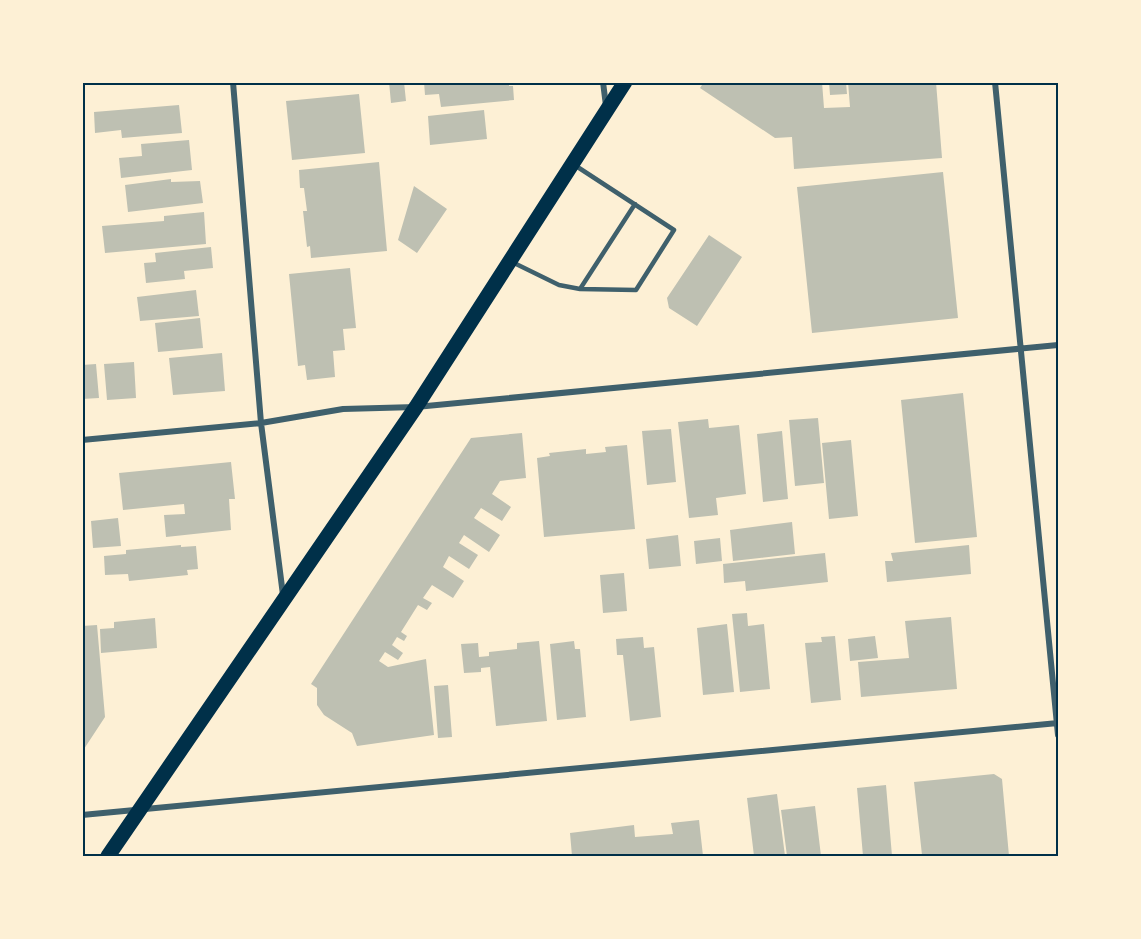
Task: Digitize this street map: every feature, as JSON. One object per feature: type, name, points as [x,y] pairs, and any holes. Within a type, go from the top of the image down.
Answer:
[{"type":"main road","points":[[108,856],[284,603],[416,406],[625,82]]},
{"type":"street","points":[[233,82],[261,423],[284,603]]},
{"type":"street","points":[[603,82],[606,112]]},
{"type":"street","points":[[995,82],[1059,735]]},
{"type":"street","points":[[82,440],[261,423],[344,409],[416,406],[1059,345]]},
{"type":"street","points":[[82,815],[1058,723]]},
{"type":"lane","points":[[510,261],[559,285],[580,289],[636,290],[674,230],[572,164]]},
{"type":"lane","points":[[580,289],[635,204]]},
{"type":"building","points":[[389,82],[404,82],[406,101],[391,103]]},
{"type":"building","points":[[424,82],[509,82],[509,86],[513,86],[514,100],[441,107],[439,94],[425,95]]},
{"type":"building","points":[[704,82],[822,82],[824,108],[850,107],[848,82],[936,82],[942,158],[794,169],[792,137],[775,138],[700,88]]},
{"type":"building","points":[[829,82],[846,82],[847,94],[830,95]]},
{"type":"building","points":[[359,94],[365,153],[292,160],[286,101]]},
{"type":"building","points":[[179,105],[182,133],[122,138],[121,130],[95,133],[94,112]]},
{"type":"building","points":[[484,110],[487,139],[430,145],[428,116]]},
{"type":"building","points":[[189,140],[192,170],[121,178],[119,158],[142,156],[141,144]]},
{"type":"building","points":[[379,162],[387,251],[311,258],[310,246],[307,247],[303,211],[307,211],[304,188],[300,188],[299,170]]},
{"type":"building","points":[[943,172],[958,318],[812,333],[797,187]]},
{"type":"building","points":[[171,179],[171,182],[200,181],[203,203],[128,212],[125,185]]},
{"type":"building","points":[[414,186],[447,209],[417,253],[398,240]]},
{"type":"building","points":[[204,212],[206,244],[105,253],[102,226],[164,221],[164,216]]},
{"type":"building","points":[[709,235],[742,257],[697,326],[669,308],[667,298]]},
{"type":"building","points":[[211,247],[213,268],[184,271],[185,279],[146,283],[144,263],[156,262],[155,253]]},
{"type":"building","points":[[350,268],[356,328],[343,329],[345,350],[333,351],[335,377],[307,380],[305,365],[298,366],[289,274]]},
{"type":"building","points":[[196,290],[199,316],[140,321],[137,297]]},
{"type":"building","points":[[200,318],[203,348],[158,352],[155,323]]},
{"type":"building","points":[[222,353],[225,391],[173,395],[169,358]]},
{"type":"building","points":[[134,362],[136,398],[107,400],[104,364]]},
{"type":"building","points":[[96,364],[99,398],[82,399],[82,365]]},
{"type":"building","points":[[963,393],[977,537],[915,543],[901,400]]},
{"type":"building","points":[[818,418],[824,483],[795,486],[789,420]]},
{"type":"building","points":[[708,419],[709,428],[739,425],[746,494],[716,498],[718,515],[689,518],[678,422]]},
{"type":"building","points":[[671,429],[676,482],[647,485],[642,431]]},
{"type":"building","points":[[782,431],[788,499],[763,502],[757,434]]},
{"type":"building","points":[[522,433],[526,478],[500,481],[492,494],[511,507],[502,521],[481,508],[474,518],[500,535],[489,552],[464,535],[459,543],[478,555],[469,569],[449,556],[443,567],[464,581],[453,598],[432,585],[423,598],[432,603],[427,610],[418,605],[401,632],[407,636],[404,641],[397,637],[392,645],[403,653],[398,660],[385,652],[379,661],[388,667],[426,659],[434,735],[357,746],[352,733],[324,715],[317,705],[317,688],[311,684],[471,438]]},
{"type":"building","points":[[851,440],[858,516],[829,519],[822,443]]},
{"type":"building","points":[[627,445],[635,529],[544,537],[537,458],[550,456],[549,453],[586,449],[586,454],[606,452],[605,447]]},
{"type":"building","points":[[231,462],[235,499],[229,499],[231,530],[166,537],[164,515],[185,514],[184,504],[123,510],[119,473]]},
{"type":"building","points":[[118,518],[121,546],[93,548],[91,521]]},
{"type":"building","points":[[792,522],[795,554],[733,561],[730,530]]},
{"type":"building","points":[[678,535],[681,566],[649,569],[646,539]]},
{"type":"building","points":[[720,538],[722,561],[696,564],[694,541]]},
{"type":"building","points":[[181,545],[181,547],[196,546],[198,569],[187,570],[188,575],[129,581],[128,574],[105,575],[104,556],[126,554],[126,550]]},
{"type":"building","points":[[969,545],[971,574],[887,582],[885,561],[893,561],[891,553]]},
{"type":"building","points":[[825,553],[828,582],[746,591],[745,581],[724,583],[723,564]]},
{"type":"building","points":[[624,573],[627,611],[603,613],[600,575]]},
{"type":"building","points":[[747,613],[748,626],[764,624],[770,689],[740,692],[732,614]]},
{"type":"building","points":[[951,617],[957,689],[861,697],[858,662],[909,658],[905,621]]},
{"type":"building","points":[[155,618],[157,648],[101,653],[100,629],[114,628],[114,622]]},
{"type":"building","points":[[727,624],[734,692],[703,695],[697,628]]},
{"type":"building","points":[[97,625],[105,717],[82,752],[82,626]]},
{"type":"building","points":[[835,636],[841,700],[811,703],[805,643],[822,642],[821,637]]},
{"type":"building","points":[[875,636],[878,658],[850,661],[848,639]]},
{"type":"building","points":[[643,637],[644,648],[654,647],[661,717],[630,721],[623,655],[617,655],[616,639]]},
{"type":"building","points":[[539,641],[547,721],[496,726],[490,667],[481,668],[481,672],[464,673],[461,644],[478,643],[479,657],[489,656],[489,652],[517,649],[517,643]]},
{"type":"building","points":[[574,641],[575,649],[580,649],[586,717],[557,720],[550,644]]},
{"type":"building","points":[[448,685],[452,737],[438,738],[434,686]]},
{"type":"building","points":[[994,774],[1002,779],[1009,856],[922,855],[914,782]]},
{"type":"building","points":[[886,785],[892,856],[863,856],[857,788]]},
{"type":"building","points":[[777,794],[785,856],[754,856],[747,798]]},
{"type":"building","points":[[815,806],[821,856],[787,856],[781,810]]},
{"type":"building","points":[[699,820],[703,856],[572,856],[570,833],[634,825],[635,837],[673,834],[671,823]]}]
